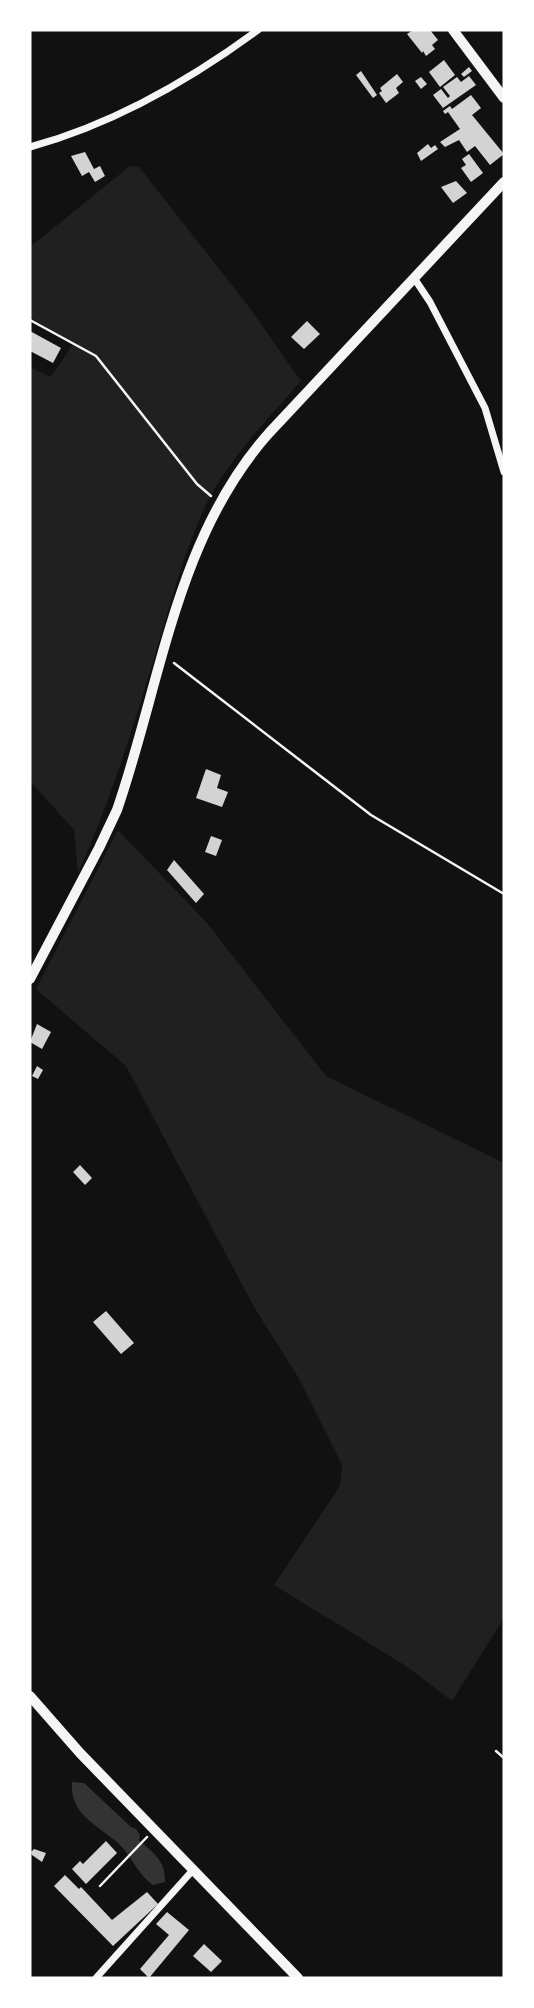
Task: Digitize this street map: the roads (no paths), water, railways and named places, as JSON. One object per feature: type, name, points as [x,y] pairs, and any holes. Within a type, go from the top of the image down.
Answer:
[{"type":"street","points":[[30,148],[70,134],[168,88],[200,70],[258,30]]},
{"type":"street","points":[[453,30],[504,98]]},
{"type":"street","points":[[30,979],[117,810],[197,547],[219,502],[257,447],[504,182]]},
{"type":"street","points":[[414,278],[430,302],[485,408],[504,472]]},
{"type":"street","points":[[30,1696],[74,1746],[298,1978]]},
{"type":"street","points":[[96,1978],[193,1870]]}]
